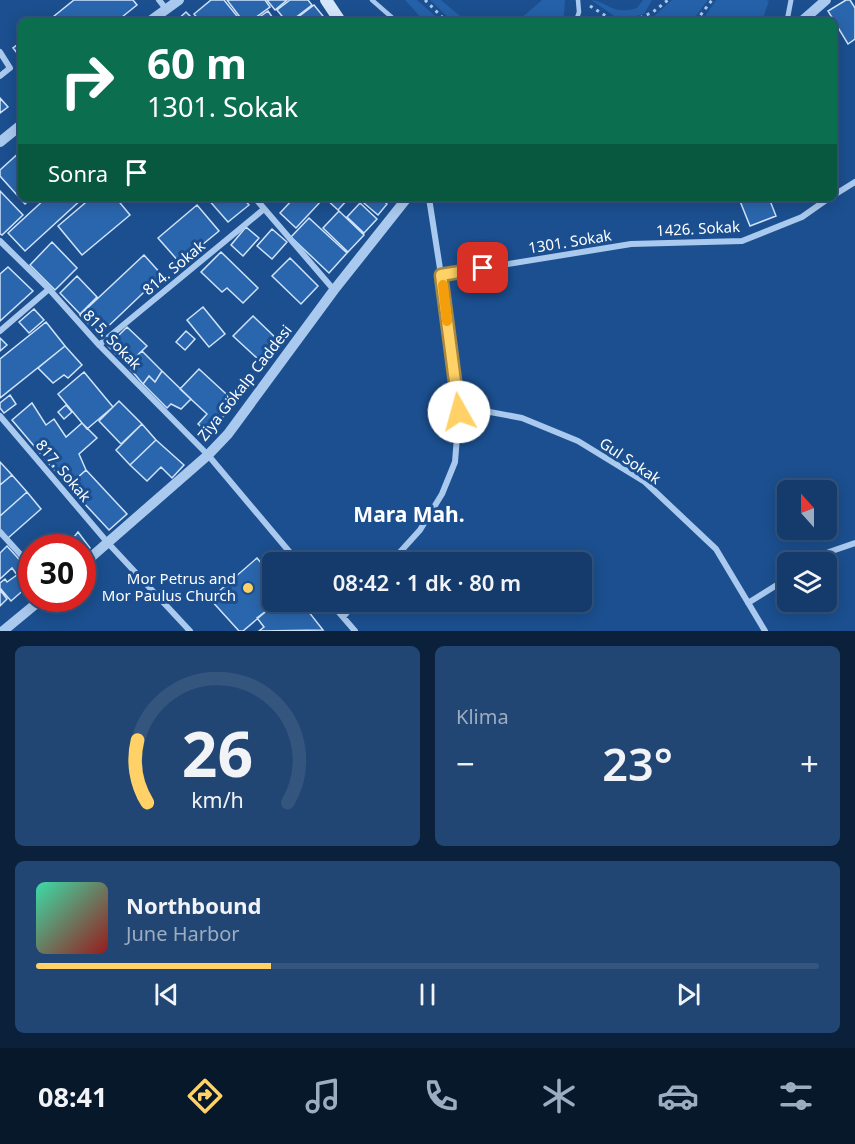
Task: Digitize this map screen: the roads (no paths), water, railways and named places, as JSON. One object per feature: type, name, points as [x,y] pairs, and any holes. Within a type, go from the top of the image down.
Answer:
[{"type":"main road","points":[[326,0],[338,18]]},
{"type":"street","points":[[152,18],[163,5],[179,0]]},
{"type":"street","points":[[788,18],[791,0]]},
{"type":"street","points":[[805,18],[826,0]]},
{"type":"street","points":[[0,52],[10,68],[0,76]]},
{"type":"street","points":[[0,142],[18,127]]},
{"type":"street","points":[[837,193],[855,182]]},
{"type":"street","points":[[837,188],[841,190]]},
{"type":"street","points":[[257,201],[334,290]]},
{"type":"street","name":"Ziya Gökalp Caddesi","points":[[96,553],[208,455],[228,434],[334,290],[405,201]]},
{"type":"street","points":[[400,552],[420,530],[442,494],[455,462],[458,406],[429,201]]},
{"type":"street","name":"1426. Sokak","points":[[631,244],[742,241],[802,217],[825,201]]},
{"type":"street","name":"814. Sokak","points":[[99,345],[264,209]]},
{"type":"street","name":"815. Sokak","points":[[0,241],[208,455],[290,552]]},
{"type":"street","name":"1301. Sokak","points":[[441,275],[631,244]]},
{"type":"street","points":[[0,331],[49,289]]},
{"type":"street","name":"Gul Sokak","points":[[458,406],[522,418],[578,441],[645,482],[716,549],[765,631]]},
{"type":"street","name":"817. Sokak","points":[[0,416],[108,543],[190,631]]},
{"type":"street","points":[[0,532],[18,552]]},
{"type":"street","points":[[829,552],[855,543]]},
{"type":"street","points":[[748,603],[777,585]]},
{"type":"street","points":[[3,631],[26,612]]},
{"type":"street","points":[[339,612],[355,631]]},
{"type":"street","points":[[343,617],[347,612]]},
{"type":"lane","points":[[372,0],[393,18]]},
{"type":"lane","points":[[577,18],[578,0]]},
{"type":"place","name":"Mor Petrus and Mor Paulus Church","points":[[248,588]]},
{"type":"district","name":"Mara Mah.","points":[[409,515]]}]
